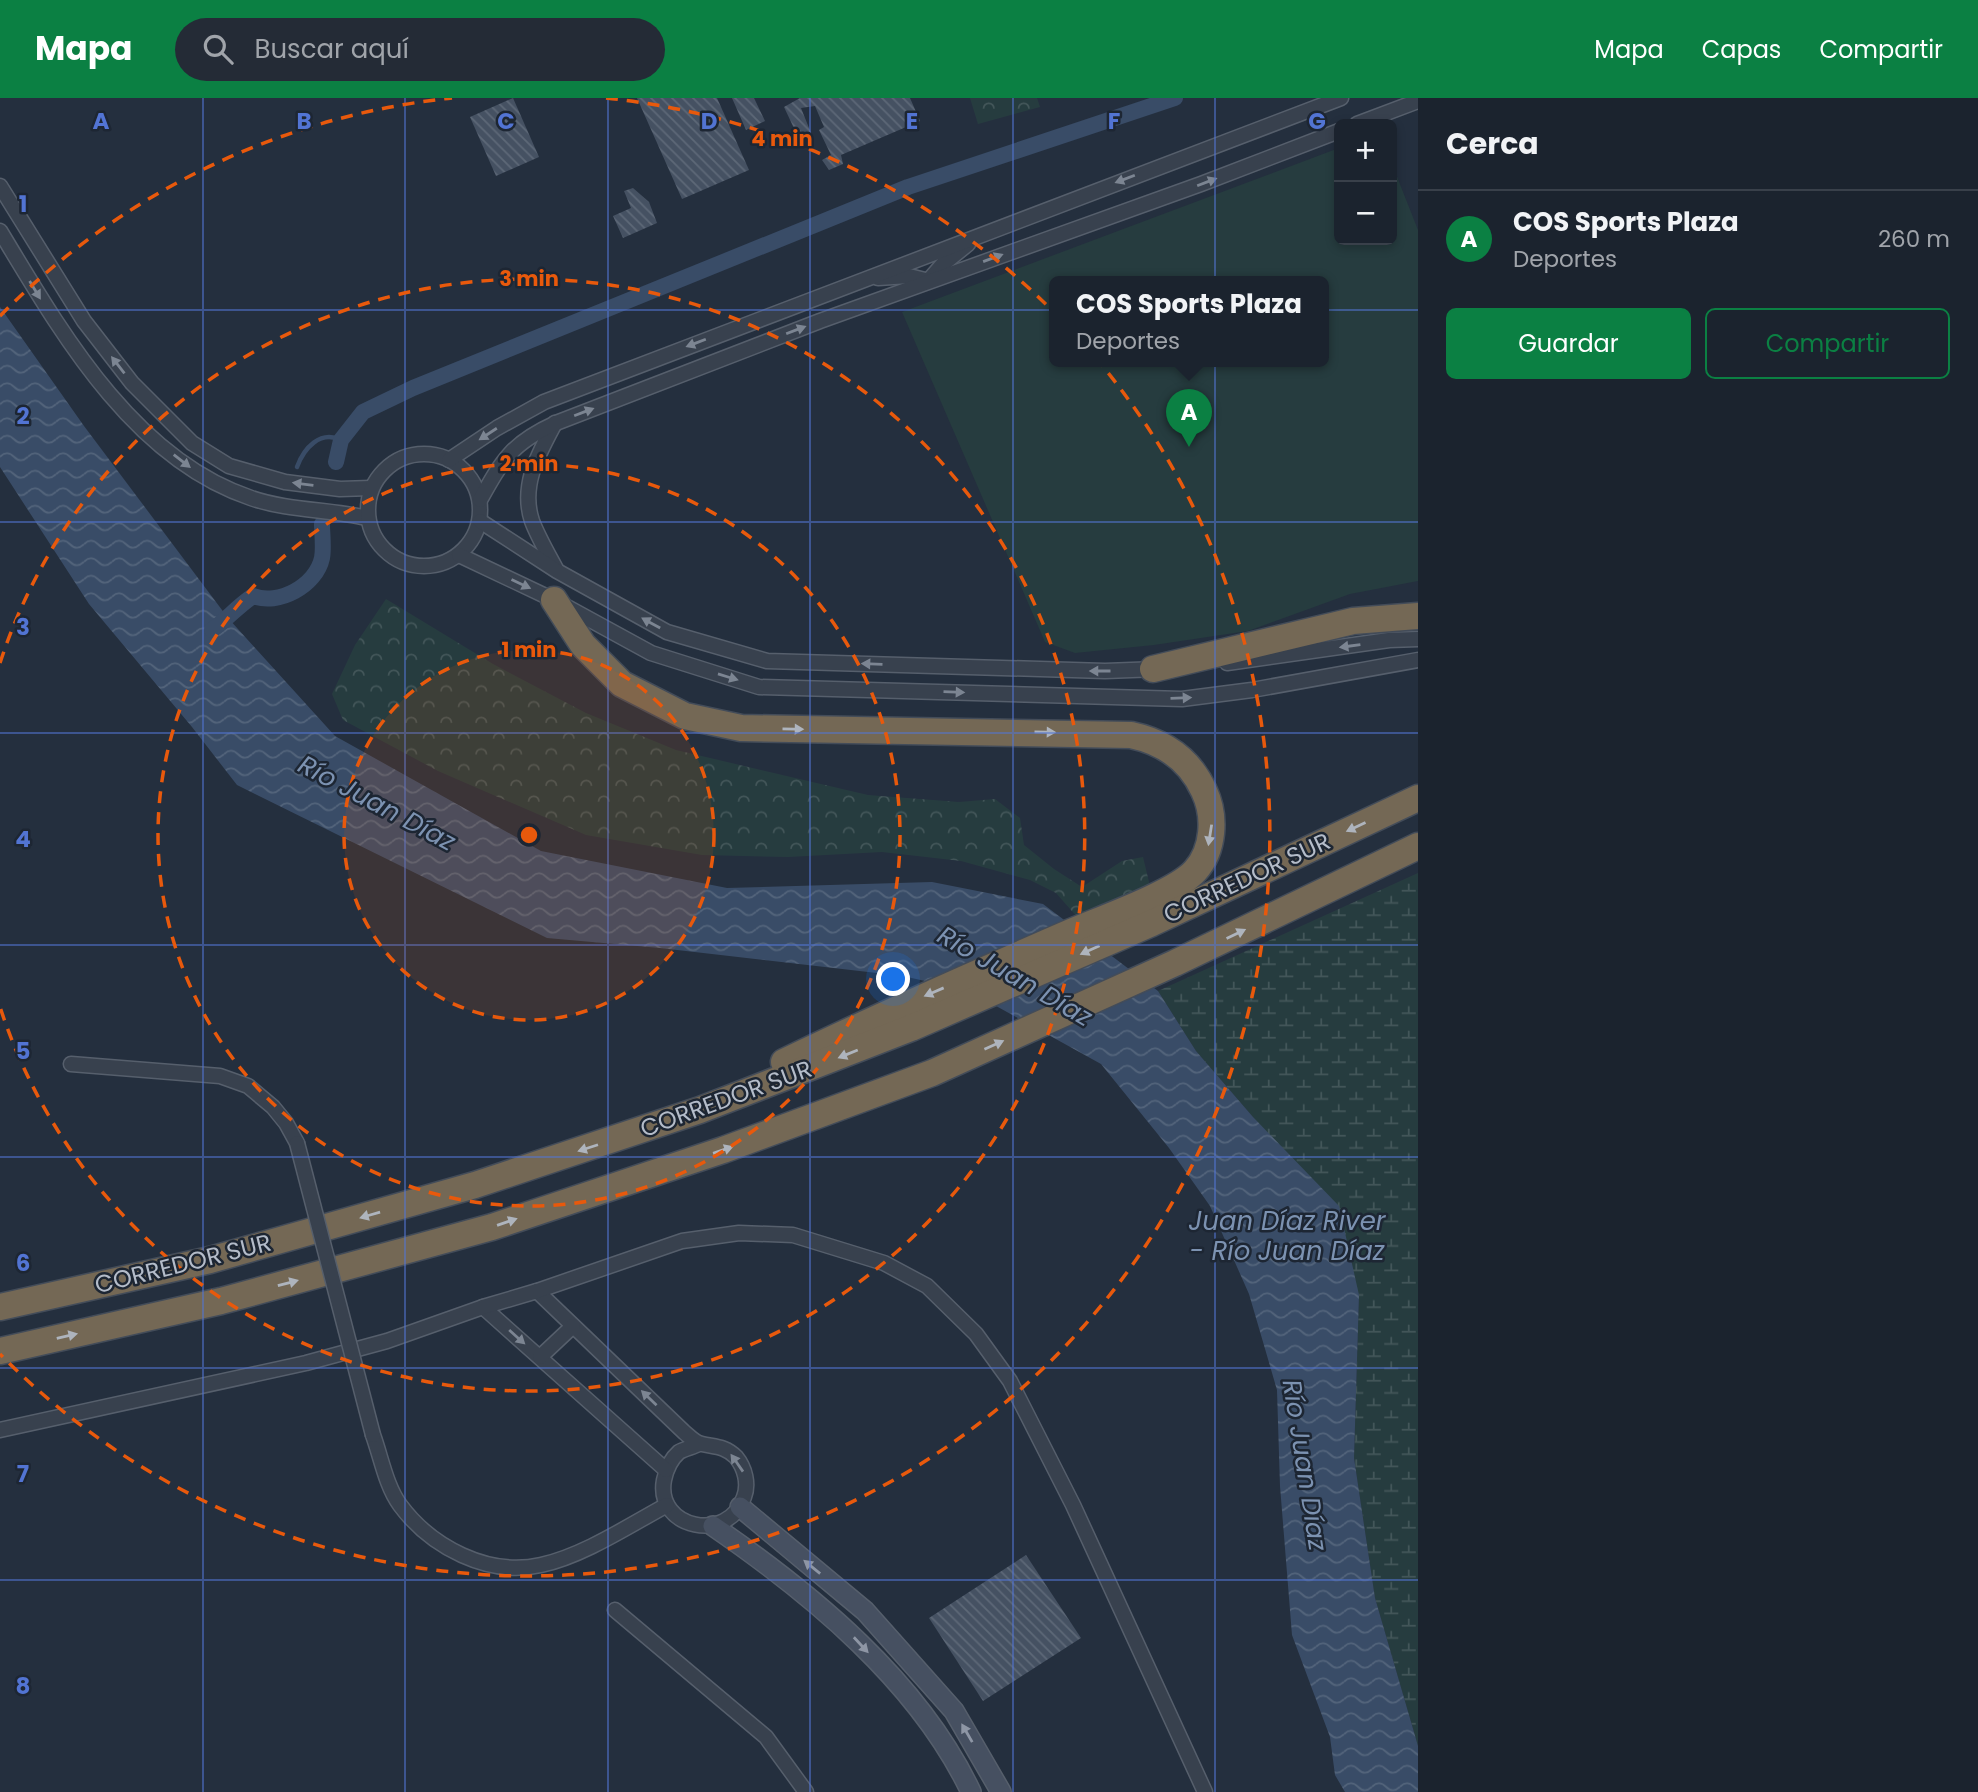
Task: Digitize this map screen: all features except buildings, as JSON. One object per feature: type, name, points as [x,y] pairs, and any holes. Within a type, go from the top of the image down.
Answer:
[{"type":"highway","points":[[554,600],[583,645],[622,684],[685,716],[741,728],[1120,734],[1145,738],[1168,748],[1188,766],[1208,798],[1212,822],[1209,844],[1201,862],[1186,879],[907,1017]]},
{"type":"highway","points":[[1153,669],[1353,621],[1418,616]]},
{"type":"highway","name":"CORREDOR SUR","points":[[0,1307],[210,1260],[475,1185],[640,1131],[802,1072],[907,1017],[1152,923],[1418,798]]},
{"type":"highway","name":"CORREDOR SUR","points":[[0,1351],[221,1301],[492,1227],[723,1150],[932,1073],[1175,963],[1418,846]]},
{"type":"street","points":[[449,460],[544,402],[1341,98]]},
{"type":"street","points":[[1370,119],[1418,101]]},
{"type":"street","points":[[480,500],[506,455],[521,442],[555,423],[929,281],[1202,184],[1334,133]]},
{"type":"street","points":[[0,187],[84,321],[132,383],[192,443],[229,466],[285,482],[340,489],[371,488]]},
{"type":"street","points":[[929,281],[957,251],[993,229]]},
{"type":"street","points":[[0,231],[58,327],[110,394],[130,418],[187,465],[223,488],[254,499],[281,506],[337,511],[367,518]]},
{"type":"street","points":[[851,284],[892,276],[909,276],[929,281]]},
{"type":"street","points":[[555,423],[535,460],[527,492],[532,520],[557,571]]},
{"type":"street","points":[[413,454],[432,454],[449,460],[464,470],[474,483],[480,500],[480,521],[472,540],[459,555],[438,565],[414,566],[392,557],[375,540],[367,518],[367,502],[371,488],[382,472],[396,461],[413,454]]},
{"type":"street","points":[[480,521],[557,571],[667,632],[767,661],[1105,671],[1219,664],[1389,640],[1418,639]]},
{"type":"street","points":[[459,555],[554,600],[651,653],[760,687],[1182,699],[1252,690],[1418,660]]},
{"type":"street","points":[[71,1064],[220,1076],[248,1086],[273,1107],[297,1143],[373,1435],[399,1503],[425,1534],[477,1561],[511,1567],[541,1566],[587,1548],[667,1505]]},
{"type":"street","points":[[0,1430],[306,1363],[387,1342],[682,1241],[739,1233],[793,1235],[884,1263],[926,1286],[976,1334],[1010,1381],[1073,1505],[1205,1792]]},
{"type":"street","points":[[537,1291],[699,1444]]},
{"type":"street","points":[[484,1307],[666,1470]]},
{"type":"street","points":[[540,1357],[573,1326]]},
{"type":"street","points":[[699,1444],[713,1444],[725,1449],[736,1458],[747,1482],[746,1495],[740,1507],[729,1520],[713,1526],[695,1526],[679,1518],[667,1505],[663,1488],[666,1470],[679,1453],[699,1444]]},
{"type":"street","points":[[740,1507],[865,1611],[954,1711],[1000,1792]]},
{"type":"street","points":[[713,1526],[771,1566],[854,1637],[932,1723],[971,1792]]},
{"type":"street","points":[[615,1610],[766,1737],[806,1792]]},
{"type":"green space","points":[[970,98],[1037,98],[1040,107],[978,124]]},
{"type":"green space","points":[[1334,150],[1334,245],[1397,245],[1397,177],[1418,230],[1418,581],[1350,594],[1248,631],[1075,653],[1045,642],[902,312]]},
{"type":"green space","points":[[386,599],[493,664],[586,713],[676,750],[868,795],[959,802],[995,799],[1020,818],[1024,845],[1082,887],[1122,861],[1143,857],[1150,886],[1078,918],[1056,893],[1030,880],[961,861],[882,852],[788,857],[702,855],[586,835],[438,771],[343,720],[332,694],[355,645]]},
{"type":"green space","points":[[1418,873],[1418,1746],[1375,1598],[1354,1458],[1359,1295],[1253,1117],[1196,1051],[1158,991]]},
{"type":"water","name":"Juan Díaz River - Río Juan Díaz","points":[[0,307],[84,426],[228,618],[335,736],[541,851],[727,888],[932,882],[1043,904],[1158,991],[1196,1051],[1253,1117],[1339,1206],[1359,1295],[1354,1458],[1375,1598],[1418,1746],[1418,1792],[1345,1792],[1335,1775],[1330,1737],[1292,1635],[1280,1486],[1277,1390],[1249,1294],[1210,1206],[1169,1148],[1101,1064],[969,991],[903,976],[547,938],[237,785],[89,604],[0,467]]},
{"type":"waterway","points":[[336,462],[341,440],[363,412],[413,388],[908,187],[1175,98]]},
{"type":"waterway","points":[[297,467],[308,447],[320,439],[326,437],[341,440]]},
{"type":"waterway","points":[[212,630],[253,596],[284,596],[304,585],[312,577],[322,558],[322,524]]},
{"type":"place","name":"COS Sports Plaza","points":[[1189,447]]},
{"type":"water label","name":"Río Juan Díaz","points":[[377,803]]},
{"type":"water label","name":"Río Juan Díaz","points":[[1015,976]]},
{"type":"water label","name":"Río Juan Díaz","points":[[1305,1465]]}]
